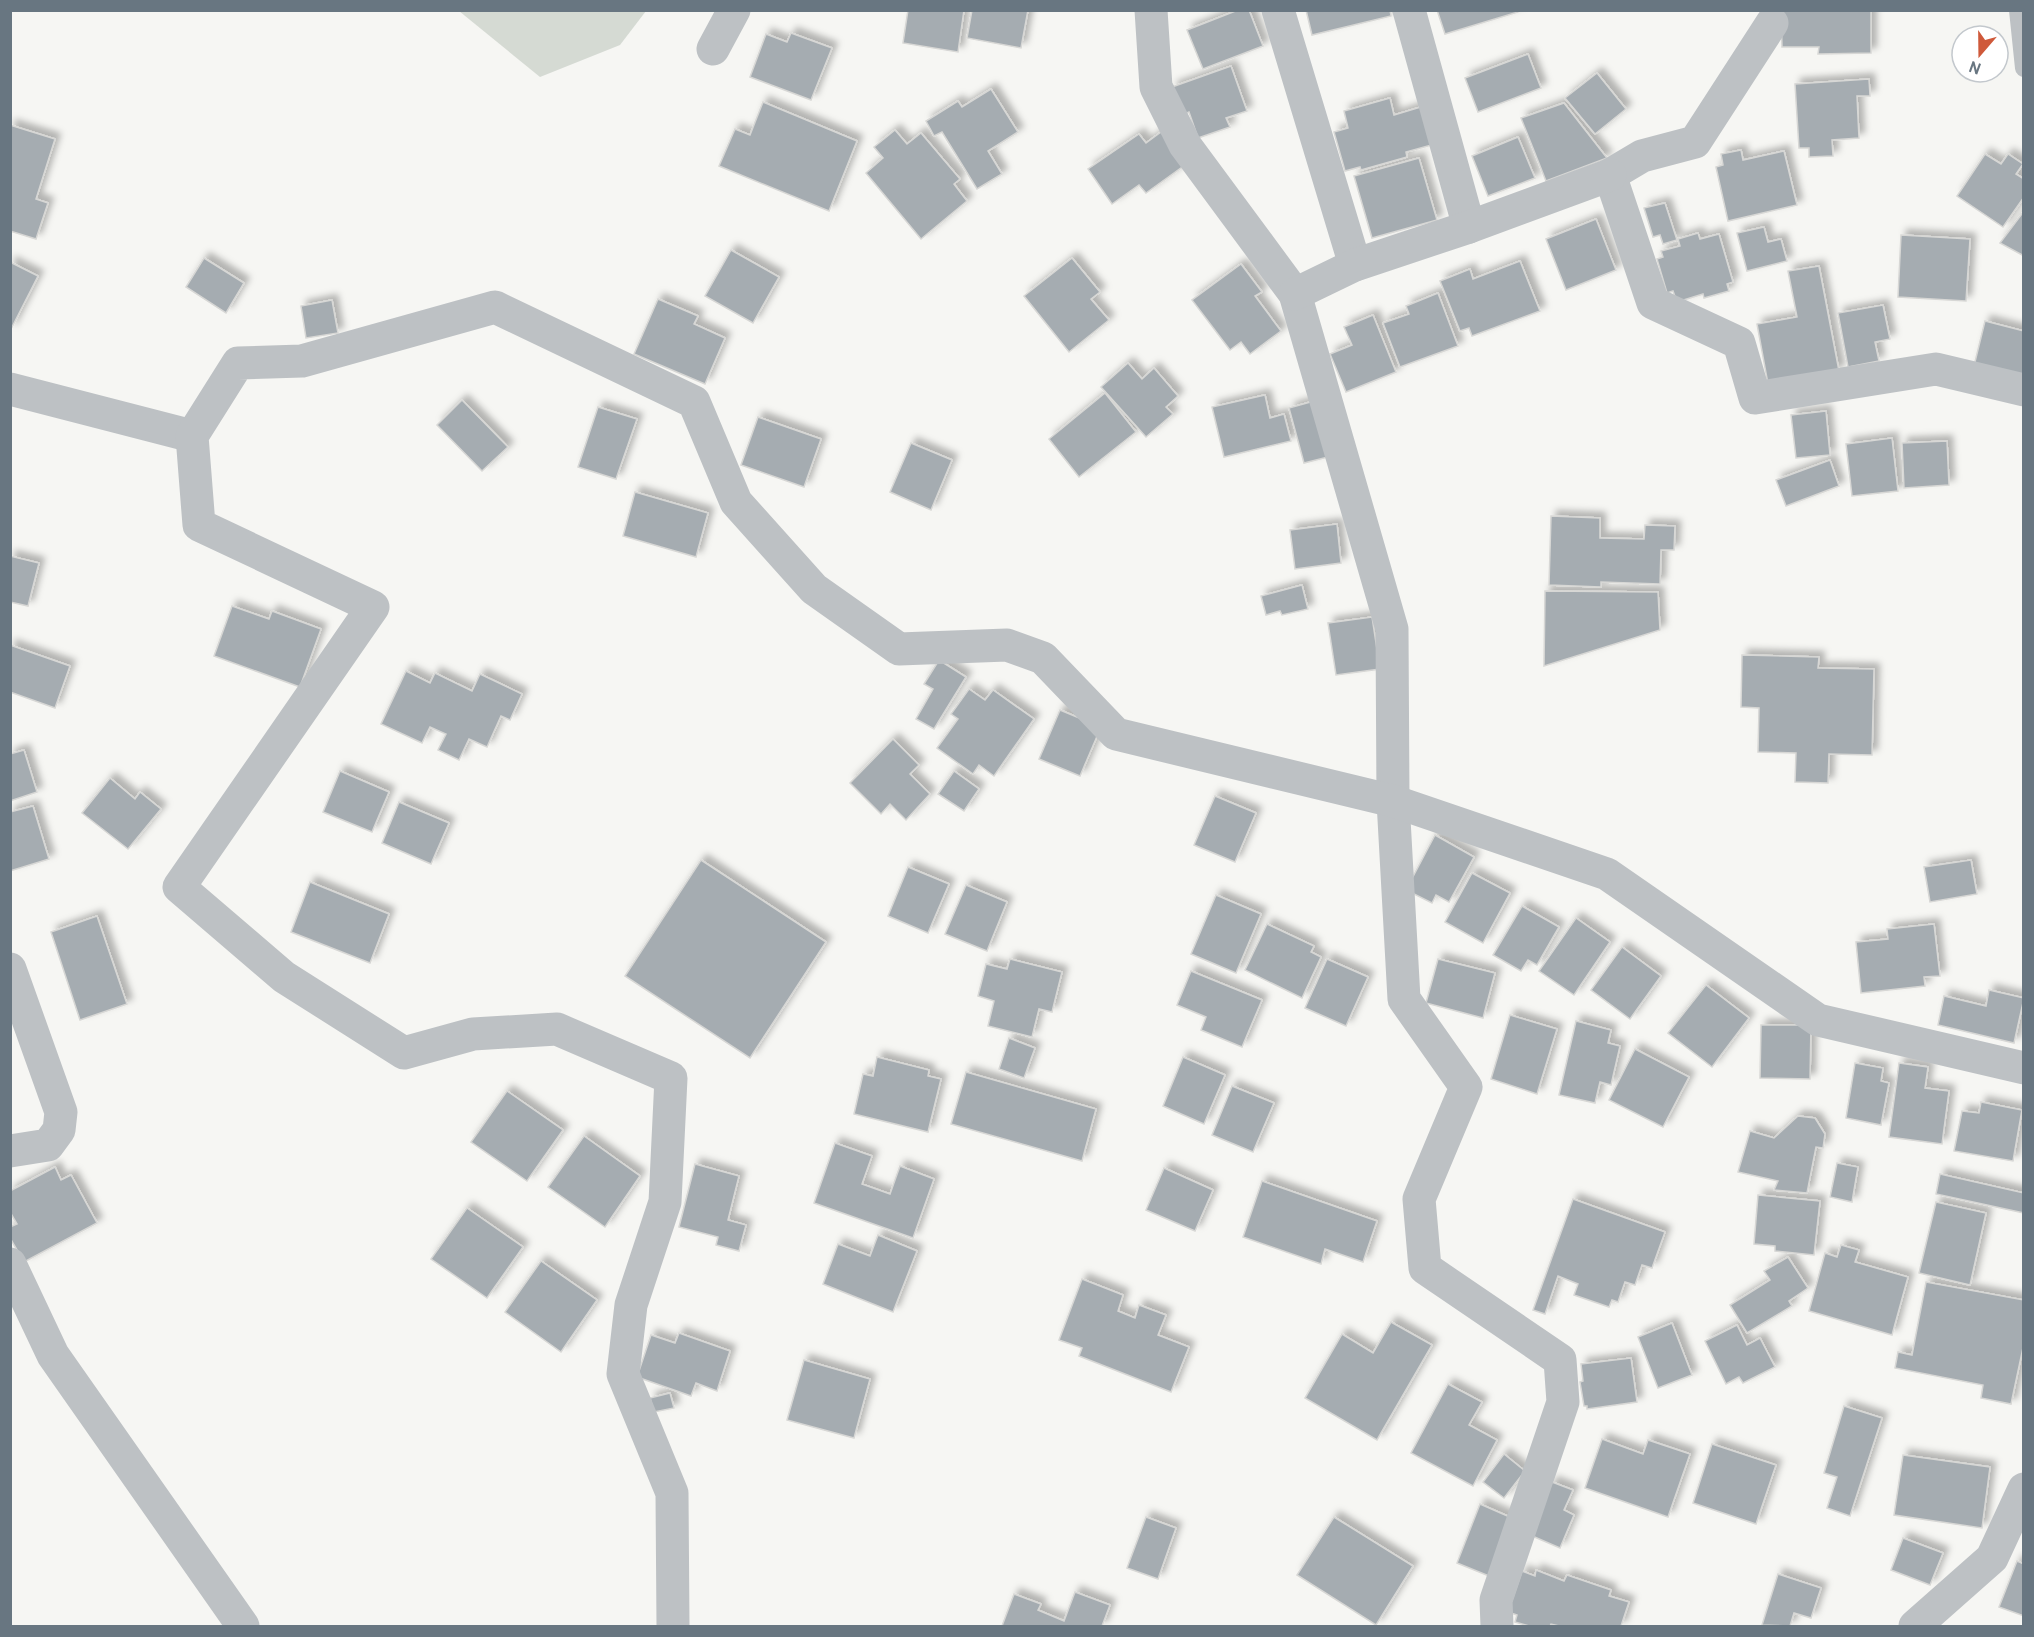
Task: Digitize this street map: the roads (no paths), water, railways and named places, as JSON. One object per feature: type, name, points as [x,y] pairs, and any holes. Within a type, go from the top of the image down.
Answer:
[{"type":"street","points":[[713,48],[734,10]]},
{"type":"street","points":[[1151,10],[1156,87],[1185,145],[1295,294],[1392,629],[1393,801],[1404,999],[1466,1087],[1419,1199],[1425,1268],[1560,1360],[1563,1402],[1496,1600],[1497,1626]]},
{"type":"street","points":[[1278,10],[1355,265]]},
{"type":"street","points":[[1409,10],[1468,226]]},
{"type":"street","points":[[1295,294],[1355,265],[1610,175],[1642,156],[1695,142],[1772,23]]},
{"type":"street","points":[[1610,175],[1653,303],[1739,343],[1755,398],[1936,369],[2024,390]]},
{"type":"street","points":[[673,1626],[672,1493],[623,1374],[631,1305],[665,1202],[671,1078],[556,1029],[473,1034],[404,1053],[284,977],[178,887],[373,607],[199,525],[192,436],[238,363],[302,361],[495,307],[694,402],[736,502],[814,589],[899,649],[1007,645],[1043,658],[1116,734],[1393,801],[1607,874],[1818,1020],[2024,1068]]},
{"type":"street","points":[[10,389],[192,436]]},
{"type":"street","points":[[10,969],[62,1112],[59,1130],[48,1145],[10,1151]]},
{"type":"street","points":[[10,1264],[54,1355],[243,1626]]},
{"type":"street","points":[[1915,1626],[1992,1558],[2024,1489]]},
{"type":"lane","points":[[2018,10],[2024,68]]}]
